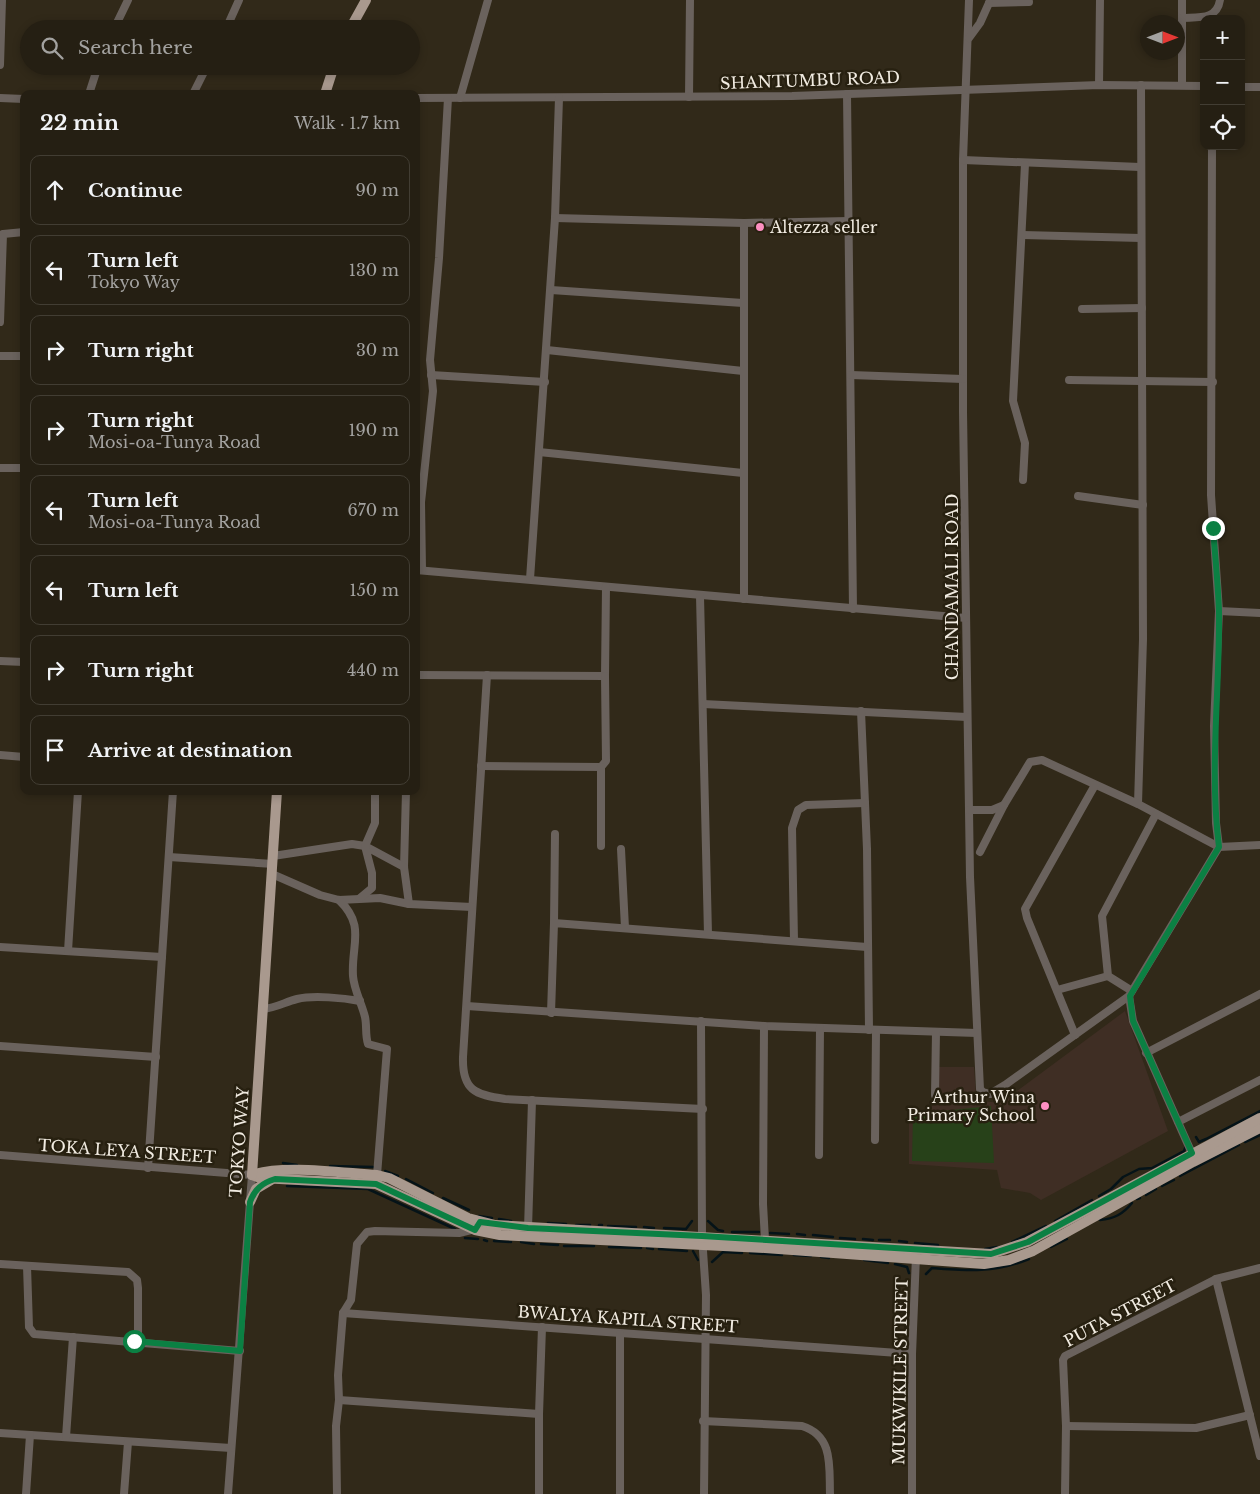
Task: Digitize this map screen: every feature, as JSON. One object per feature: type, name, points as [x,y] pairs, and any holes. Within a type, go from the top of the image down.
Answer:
[{"type":"main road","points":[[355,20],[366,0]]},
{"type":"main road","points":[[326,90],[331,75]]},
{"type":"main road","name":"TOKYO WAY","points":[[252,1175],[277,795]]},
{"type":"main road","points":[[252,1175],[260,1178],[376,1184],[478,1226],[528,1238],[703,1241],[765,1240],[917,1254],[971,1265],[997,1263],[1021,1256],[1260,1118]]},
{"type":"main road","points":[[1194,1157],[1260,1128]]},
{"type":"main road","points":[[253,1150],[264,1165],[284,1170]]},
{"type":"main road","points":[[252,1175],[262,1171],[284,1170],[377,1175],[390,1178],[478,1226],[917,1254]]},
{"type":"main road","points":[[250,1202],[256,1189],[262,1184],[275,1179]]},
{"type":"street","points":[[0,65],[2,0]]},
{"type":"street","points":[[118,20],[128,0]]},
{"type":"street","points":[[230,20],[239,0]]},
{"type":"street","points":[[460,98],[488,0]]},
{"type":"street","points":[[690,0],[690,97]]},
{"type":"street","name":"CHANDAMALI ROAD","points":[[970,0],[969,38],[964,89],[963,379],[967,717],[978,1084],[983,1092],[990,1094],[1075,1035]]},
{"type":"street","points":[[1100,0],[1100,85]]},
{"type":"street","points":[[1182,0],[1182,15]]},
{"type":"street","points":[[1185,18],[1213,15],[1218,11],[1220,0]]},
{"type":"street","points":[[969,38],[980,23],[987,1],[1029,2]]},
{"type":"street","points":[[1182,60],[1182,86]]},
{"type":"street","points":[[90,90],[95,75]]},
{"type":"street","points":[[195,90],[202,75]]},
{"type":"street","name":"SHANTUMBU ROAD","points":[[420,98],[690,97],[847,94],[1100,85],[1200,86]]},
{"type":"street","points":[[1138,804],[1143,639],[1141,85]]},
{"type":"street","points":[[1245,86],[1260,87]]},
{"type":"street","points":[[847,94],[853,609]]},
{"type":"street","points":[[0,98],[20,99]]},
{"type":"street","points":[[420,510],[433,391],[430,360],[439,258],[448,98]]},
{"type":"street","points":[[530,579],[551,290],[559,98]]},
{"type":"street","points":[[1095,785],[1026,909],[1027,918],[1075,1035],[1131,994],[1219,847],[1216,823],[1214,726],[1219,611],[1211,495],[1213,382],[1212,150]]},
{"type":"street","points":[[963,160],[1025,164],[1140,167]]},
{"type":"street","points":[[1023,480],[1025,443],[1013,401],[1023,235],[1025,164]]},
{"type":"street","points":[[555,218],[744,222],[849,221]]},
{"type":"street","points":[[744,222],[744,599]]},
{"type":"street","points":[[0,322],[3,234],[20,232]]},
{"type":"street","points":[[1023,235],[1141,238]]},
{"type":"street","points":[[551,290],[743,303]]},
{"type":"street","points":[[1082,309],[1142,308]]},
{"type":"street","points":[[547,350],[743,370]]},
{"type":"street","points":[[0,356],[20,356]]},
{"type":"street","points":[[431,375],[544,382]]},
{"type":"street","points":[[851,375],[963,379]]},
{"type":"street","points":[[1069,380],[1213,382]]},
{"type":"street","points":[[539,452],[743,473]]},
{"type":"street","points":[[0,468],[20,468]]},
{"type":"street","points":[[1078,496],[1143,505]]},
{"type":"street","points":[[420,570],[966,618]]},
{"type":"street","points":[[601,846],[602,767],[606,761],[606,587]]},
{"type":"street","points":[[700,596],[708,934]]},
{"type":"street","points":[[1219,611],[1260,613]]},
{"type":"street","points":[[0,660],[20,662]]},
{"type":"street","points":[[420,675],[605,676]]},
{"type":"street","points":[[487,675],[463,1070],[470,1088],[478,1094],[488,1097],[702,1109]]},
{"type":"street","points":[[703,704],[967,717]]},
{"type":"street","points":[[861,711],[874,1140]]},
{"type":"street","points":[[0,755],[20,757]]},
{"type":"street","points":[[980,852],[1004,805],[1030,762],[1035,760],[1042,760],[1138,804],[1219,847],[1260,845]]},
{"type":"street","points":[[481,766],[602,767]]},
{"type":"street","points":[[68,951],[78,795]]},
{"type":"street","points":[[148,1168],[173,795]]},
{"type":"street","points":[[356,900],[372,888],[372,873],[365,846],[374,823],[374,795]]},
{"type":"street","points":[[406,795],[404,867],[409,904]]},
{"type":"street","points":[[794,941],[792,828],[796,814],[806,805],[865,803]]},
{"type":"street","points":[[969,810],[992,810],[1004,805]]},
{"type":"street","points":[[1156,814],[1102,916],[1108,976],[1131,994],[1133,1021],[1194,1157]]},
{"type":"street","points":[[551,1013],[555,834]]},
{"type":"street","points":[[169,857],[273,865],[327,846],[352,844],[365,846],[404,867]]},
{"type":"street","points":[[622,849],[625,928]]},
{"type":"street","points":[[273,865],[320,895],[339,900],[380,898],[409,904],[472,907]]},
{"type":"street","points":[[339,900],[347,907],[357,928],[353,977],[365,1019],[368,1044],[387,1049],[377,1175]]},
{"type":"street","points":[[554,923],[867,947]]},
{"type":"street","points":[[0,947],[162,957]]},
{"type":"street","points":[[1057,990],[1108,976]]},
{"type":"street","points":[[1146,1053],[1260,994]]},
{"type":"street","points":[[263,1008],[273,1008],[298,999],[336,998],[360,1001]]},
{"type":"street","points":[[467,1006],[551,1013],[701,1020],[764,1026],[977,1033]]},
{"type":"street","points":[[701,1020],[705,1338],[704,1494]]},
{"type":"street","points":[[764,1026],[763,1204],[765,1240]]},
{"type":"street","points":[[819,1155],[820,1028]]},
{"type":"street","points":[[935,1095],[936,1032]]},
{"type":"street","points":[[0,1046],[156,1057]]},
{"type":"street","points":[[1178,1122],[1260,1080]]},
{"type":"street","points":[[528,1228],[532,1100]]},
{"type":"street","name":"TOKA LEYA STREET","points":[[0,1155],[252,1175]]},
{"type":"street","name":"TOKYO WAY","points":[[228,1494],[252,1175]]},
{"type":"street","points":[[337,1494],[336,1426],[340,1400],[338,1375],[342,1313],[351,1300],[357,1244],[367,1232],[459,1233],[478,1226]]},
{"type":"street","name":"MUKWIKILE STREET","points":[[912,1494],[912,1354],[917,1254]]},
{"type":"street","points":[[0,1264],[121,1271],[132,1274],[138,1288],[138,1341]]},
{"type":"street","points":[[27,1266],[30,1333],[240,1351]]},
{"type":"street","name":"PUTA STREET","points":[[1065,1494],[1066,1426],[1063,1360],[1065,1356],[1216,1279],[1260,1268]]},
{"type":"street","points":[[1216,1279],[1260,1456]]},
{"type":"street","name":"BWALYA KAPILA STREET","points":[[342,1313],[912,1354]]},
{"type":"street","points":[[539,1494],[542,1327]]},
{"type":"street","points":[[620,1334],[620,1494]]},
{"type":"street","points":[[66,1437],[73,1338]]},
{"type":"street","points":[[340,1400],[539,1414]]},
{"type":"street","points":[[1066,1426],[1190,1428],[1210,1426],[1250,1416]]},
{"type":"street","points":[[703,1421],[802,1426],[812,1429],[820,1435],[826,1445],[830,1494]]},
{"type":"street","points":[[0,1433],[231,1448]]},
{"type":"street","points":[[26,1494],[30,1435]]},
{"type":"street","points":[[124,1494],[128,1442]]},
{"type":"shaded area","name":"Arthur Wina Primary School","points":[[1125,1011],[1168,1131],[1041,1200],[1030,1193],[1001,1188],[997,1170],[909,1164],[909,1111],[932,1110],[932,1099],[939,1098],[939,1067],[974,1067],[976,1096],[982,1101],[1001,1103]]},
{"type":"green space","points":[[991,1106],[994,1163],[912,1161],[913,1114]]},
{"type":"waterway","points":[[1196,1137],[1199,1142],[1260,1111]]},
{"type":"waterway","points":[[1245,1142],[1260,1135]]},
{"type":"waterway","points":[[1180,1176],[1239,1145]]},
{"type":"waterway","points":[[1099,1196],[1111,1189],[1123,1177],[1139,1169],[1152,1168],[1184,1151],[1186,1146]]},
{"type":"waterway","points":[[283,1163],[297,1165]]},
{"type":"waterway","points":[[330,1166],[373,1167]]},
{"type":"waterway","points":[[385,1171],[398,1176]]},
{"type":"waterway","points":[[406,1179],[433,1193]]},
{"type":"waterway","points":[[1162,1186],[1174,1180]]},
{"type":"waterway","points":[[287,1186],[368,1189],[455,1229]]},
{"type":"waterway","points":[[1146,1195],[1156,1189]]},
{"type":"waterway","points":[[443,1198],[469,1210]]},
{"type":"waterway","points":[[1055,1221],[1092,1200]]},
{"type":"waterway","points":[[1100,1220],[1118,1215],[1132,1203]]},
{"type":"waterway","points":[[479,1216],[492,1218]]},
{"type":"waterway","points":[[499,1219],[511,1221]]},
{"type":"waterway","points":[[664,1228],[686,1229],[692,1221]]},
{"type":"waterway","points":[[708,1221],[718,1230],[723,1231]]},
{"type":"waterway","points":[[548,1223],[566,1224]]},
{"type":"waterway","points":[[576,1225],[590,1225]]},
{"type":"waterway","points":[[608,1226],[636,1227]]},
{"type":"waterway","points":[[1012,1242],[1046,1226]]},
{"type":"waterway","points":[[644,1227],[654,1228]]},
{"type":"waterway","points":[[732,1232],[759,1232]]},
{"type":"waterway","points":[[770,1233],[789,1234]]},
{"type":"waterway","points":[[797,1234],[805,1235]]},
{"type":"waterway","points":[[813,1235],[833,1237]]},
{"type":"waterway","points":[[465,1238],[478,1239]]},
{"type":"waterway","points":[[840,1238],[855,1239]]},
{"type":"waterway","points":[[863,1239],[873,1240]]},
{"type":"waterway","points":[[1051,1247],[1067,1239]]},
{"type":"waterway","points":[[879,1240],[890,1240]]},
{"type":"waterway","points":[[494,1241],[511,1242]]},
{"type":"waterway","points":[[899,1241],[907,1242]]},
{"type":"waterway","points":[[521,1242],[534,1244]]},
{"type":"waterway","points":[[915,1243],[938,1245]]},
{"type":"waterway","points":[[541,1244],[558,1245]]},
{"type":"waterway","points":[[564,1246],[594,1246]]},
{"type":"waterway","points":[[609,1247],[641,1248]]},
{"type":"waterway","points":[[985,1249],[997,1247]]},
{"type":"waterway","points":[[647,1248],[653,1249]]},
{"type":"waterway","points":[[659,1249],[687,1251]]},
{"type":"waterway","points":[[693,1251],[698,1260]]},
{"type":"waterway","points":[[712,1262],[723,1252],[742,1253]]},
{"type":"waterway","points":[[750,1253],[782,1255]]},
{"type":"waterway","points":[[794,1255],[811,1256]]},
{"type":"waterway","points":[[821,1257],[829,1258]]},
{"type":"waterway","points":[[926,1274],[932,1268],[958,1270],[993,1269],[1029,1259]]},
{"type":"waterway","points":[[864,1260],[888,1263]]},
{"type":"waterway","points":[[895,1264],[907,1267],[909,1273]]},
{"type":"place","name":"Altezza seller","points":[[760,227]]},
{"type":"place","name":"Arthur Wina Primary School","points":[[1045,1106]]},
{"type":"route","points":[[134,1341],[240,1351],[250,1202],[256,1189],[262,1184],[275,1179],[376,1184],[475,1230],[480,1222],[528,1228],[917,1249],[972,1255],[1002,1252],[1028,1242],[1192,1153],[1146,1053],[1133,1021],[1129,1004],[1130,996],[1137,982],[1219,847],[1216,823],[1214,726],[1219,611],[1213,528]]}]
